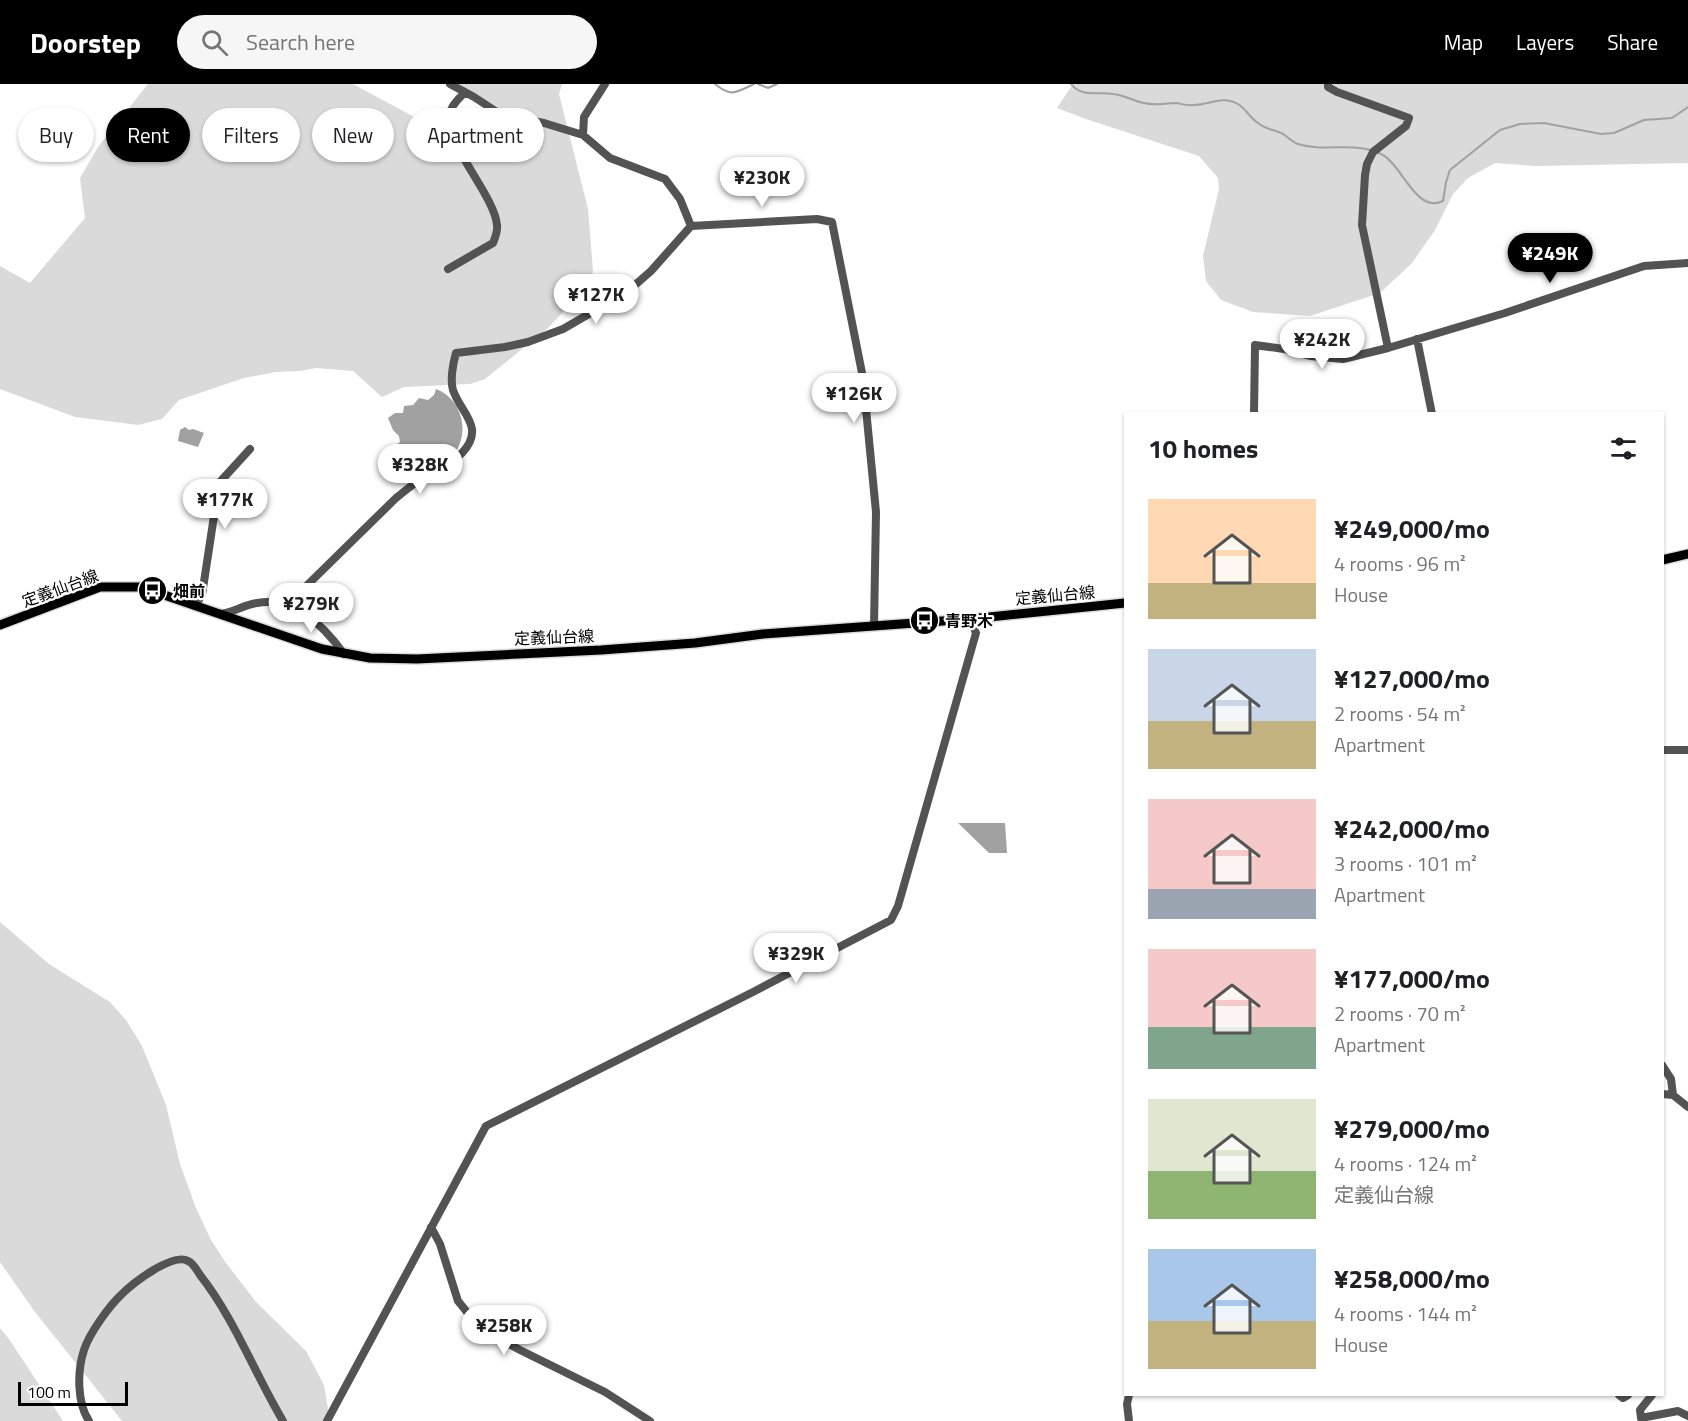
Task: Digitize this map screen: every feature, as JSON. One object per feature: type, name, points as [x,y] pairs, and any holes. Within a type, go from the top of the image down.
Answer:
[{"type":"main road","points":[[1664,560],[1688,554]]},
{"type":"main road","name":"定義仙台線","points":[[0,625],[108,585],[141,586],[322,649],[370,658],[417,659],[694,643],[763,634],[970,619],[1124,603]]},
{"type":"street","points":[[450,84],[500,114],[553,125],[583,135],[610,158],[665,179],[680,199],[691,226]]},
{"type":"street","points":[[583,135],[584,117],[605,84]]},
{"type":"street","points":[[1328,84],[1328,87],[1337,92],[1409,118],[1406,126],[1374,152],[1367,164],[1365,175],[1362,225],[1388,348]]},
{"type":"street","points":[[448,269],[493,243],[497,230],[494,214],[457,145],[451,127],[450,112],[455,102],[465,92]]},
{"type":"street","points":[[288,604],[396,498],[416,482],[441,470],[462,453],[472,439],[469,417],[453,390],[456,353],[520,344],[563,329],[627,292],[651,271],[691,226],[817,219],[832,222],[865,400],[876,512],[874,626]]},
{"type":"street","points":[[1254,412],[1255,345],[1311,356],[1343,359],[1505,313],[1644,266],[1688,263]]},
{"type":"street","points":[[1417,339],[1432,412]]},
{"type":"street","points":[[196,604],[202,595],[219,483],[250,449]]},
{"type":"street","points":[[221,614],[237,611],[258,602],[272,601],[288,604],[322,627],[344,654]]},
{"type":"street","points":[[327,1421],[486,1126],[891,920],[898,906],[976,633],[970,619]]},
{"type":"street","points":[[1664,750],[1688,750]]},
{"type":"street","points":[[1664,1068],[1671,1079],[1673,1095]]},
{"type":"street","points":[[1664,1094],[1673,1095],[1688,1107]]},
{"type":"street","points":[[432,1227],[440,1244],[458,1301],[480,1328],[605,1392],[650,1421]]},
{"type":"street","points":[[89,1421],[84,1413],[79,1381],[84,1350],[102,1319],[121,1294],[157,1268],[182,1259],[190,1261],[207,1284],[283,1421]]},
{"type":"street","points":[[1129,1396],[1127,1404],[1129,1421]]},
{"type":"street","points":[[1651,1396],[1640,1410],[1641,1418],[1678,1411],[1688,1416]]},
{"type":"shaded area","points":[[148,84],[353,84],[406,113],[406,162],[544,162],[544,108],[484,108],[460,84],[562,84],[559,94],[588,209],[593,271],[590,283],[548,328],[485,379],[470,384],[404,387],[382,397],[353,371],[316,368],[276,372],[244,378],[179,400],[162,419],[138,425],[75,417],[0,389],[0,266],[30,283],[85,218],[80,178],[89,162],[94,162],[94,154],[106,137],[106,162],[190,162],[190,108],[129,108]]},
{"type":"shaded area","points":[[1073,84],[1688,84],[1688,163],[1535,166],[1495,163],[1468,178],[1453,194],[1435,230],[1412,263],[1380,293],[1310,316],[1253,312],[1221,300],[1206,281],[1203,256],[1219,189],[1218,178],[1199,156],[1057,108]]},
{"type":"shaded area","points":[[436,389],[451,399],[460,413],[462,430],[458,448],[444,459],[424,469],[408,473],[395,470],[390,457],[394,447],[400,442],[388,418],[395,413],[403,413],[404,406],[413,405],[419,398],[428,400],[434,395]]},
{"type":"shaded area","points":[[185,427],[204,433],[198,447],[178,441],[180,430]]},
{"type":"shaded area","points":[[958,823],[1005,823],[1007,853],[989,853]]},
{"type":"shaded area","points":[[0,922],[49,964],[110,1002],[126,1020],[142,1046],[166,1105],[180,1164],[196,1208],[211,1240],[257,1303],[306,1351],[324,1385],[330,1421],[122,1421],[35,1312],[0,1262]]},
{"type":"shaded area","points":[[0,1328],[9,1339],[63,1421],[0,1421]]},
{"type":"waterway","points":[[715,84],[730,92],[754,84]]},
{"type":"waterway","points":[[758,84],[768,88],[777,84]]},
{"type":"waterway","points":[[1071,84],[1085,93],[1107,93],[1148,104],[1200,105],[1221,100],[1232,101],[1241,106],[1261,125],[1283,134],[1298,144],[1362,148],[1383,155],[1397,168],[1417,195],[1433,203],[1443,201],[1450,170],[1500,130],[1520,124],[1544,123],[1601,134],[1614,133],[1644,120],[1672,118],[1688,107]]},
{"type":"place","name":"畑前","points":[[152,591]]},
{"type":"place","name":"青野木","points":[[924,621]]}]
